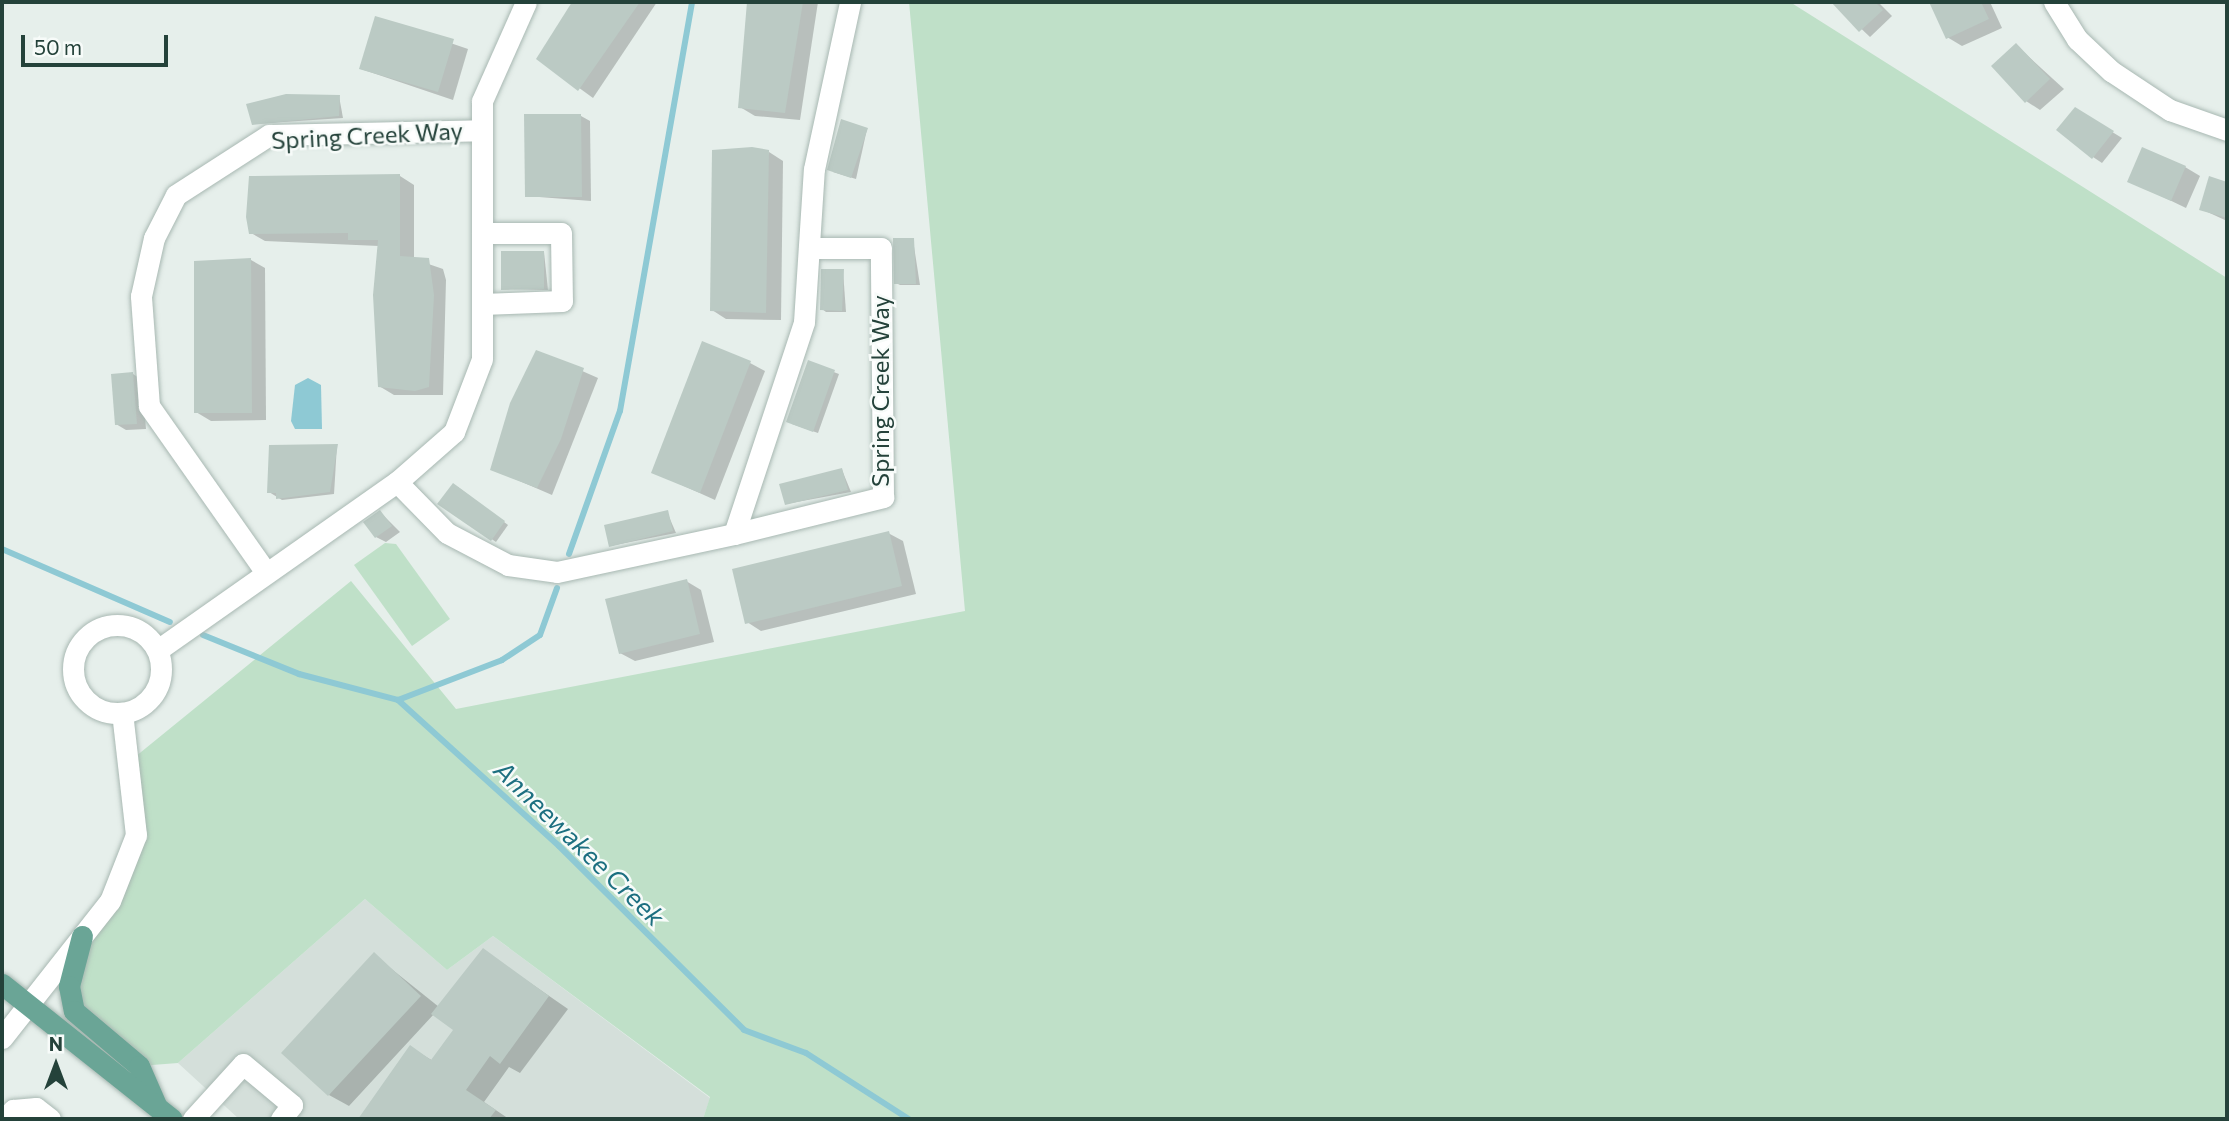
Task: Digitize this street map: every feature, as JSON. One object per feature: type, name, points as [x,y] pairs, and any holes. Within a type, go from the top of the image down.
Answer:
[{"type":"main road","points":[[82,936],[69,986],[74,1011],[139,1066],[164,1113]]},
{"type":"main road","points":[[2,984],[164,1113]]},
{"type":"street","name":"Spring Creek Way","points":[[482,130],[269,135],[176,195],[154,238],[141,296],[149,406],[185,465],[265,571],[397,482],[454,432],[482,359],[482,304],[482,233],[482,130],[482,101],[526,2]]},
{"type":"street","points":[[734,534],[804,322],[814,169],[849,2]]},
{"type":"street","points":[[2054,2],[2077,39],[2120,78],[2170,110],[2227,130]]},
{"type":"street","points":[[482,233],[561,233],[562,301],[482,304]]},
{"type":"street","name":"Spring Creek Way","points":[[397,482],[447,533],[520,566],[557,572],[734,534],[883,497],[881,248],[809,248]]},
{"type":"street","points":[[159,649],[265,571]]},
{"type":"street","points":[[100,628],[147,635],[159,649],[159,685],[146,702],[121,713],[86,702],[73,657],[100,628]]},
{"type":"street","points":[[2,1038],[110,901],[136,835],[121,713]]},
{"type":"street","points":[[193,1119],[243,1064],[292,1105],[281,1119]]},
{"type":"street","points":[[4,1119],[13,1110],[36,1108],[50,1119]]},
{"type":"shaded area","points":[[365,899],[447,970],[493,936],[710,1098],[703,1119],[239,1119],[178,1063]]},
{"type":"green space","points":[[909,2],[1790,2],[2227,278],[2227,1119],[703,1119],[710,1097],[493,936],[447,970],[365,899],[178,1063],[139,1066],[74,1011],[82,937],[136,835],[130,761],[351,581],[456,709],[965,611]]},
{"type":"green space","points":[[385,543],[396,544],[450,619],[412,646],[354,565]]},
{"type":"water","points":[[308,378],[321,385],[322,429],[295,429],[291,421],[295,385]]},
{"type":"building","points":[[572,2],[640,2],[578,91],[536,59]]},
{"type":"building","points":[[747,2],[803,2],[785,113],[738,108]]},
{"type":"building","points":[[1831,2],[1875,2],[1883,10],[1859,32]]},
{"type":"building","points":[[1929,2],[1981,2],[1989,19],[1946,39]]},
{"type":"building","points":[[375,16],[454,39],[438,92],[359,69]]},
{"type":"building","points":[[2016,43],[2050,79],[2025,103],[1991,66]]},
{"type":"building","points":[[286,94],[340,95],[339,116],[252,125],[246,104]]},
{"type":"building","points":[[2075,107],[2114,131],[2092,159],[2056,130]]},
{"type":"building","points":[[524,114],[581,114],[582,197],[525,197]]},
{"type":"building","points":[[841,119],[868,128],[851,178],[827,170]]},
{"type":"building","points":[[752,147],[769,150],[766,313],[710,311],[712,150]]},
{"type":"building","points":[[2142,147],[2186,166],[2171,201],[2127,182]]},
{"type":"building","points":[[400,174],[400,256],[429,258],[434,295],[429,387],[415,391],[378,387],[373,295],[378,240],[348,240],[348,233],[249,234],[246,217],[249,176]]},
{"type":"building","points":[[2209,176],[2227,182],[2227,218],[2199,210]]},
{"type":"building","points":[[893,238],[914,238],[916,284],[894,284]]},
{"type":"building","points":[[501,251],[544,251],[544,289],[501,290]]},
{"type":"building","points":[[251,258],[252,413],[194,413],[194,261]]},
{"type":"building","points":[[821,269],[844,269],[842,311],[820,310]]},
{"type":"building","points":[[702,341],[751,361],[700,493],[651,473]]},
{"type":"building","points":[[536,350],[584,368],[561,439],[537,488],[490,470],[510,403]]},
{"type":"building","points":[[808,360],[835,370],[813,432],[786,422]]},
{"type":"building","points":[[133,372],[137,424],[115,425],[111,374]]},
{"type":"building","points":[[338,444],[330,492],[276,499],[276,493],[267,493],[269,445]]},
{"type":"building","points":[[842,468],[848,490],[785,505],[779,484]]},
{"type":"building","points":[[453,483],[505,521],[491,541],[437,504]]},
{"type":"building","points":[[380,510],[392,526],[375,538],[363,522]]},
{"type":"building","points":[[668,510],[673,531],[609,547],[604,525]]},
{"type":"building","points":[[889,531],[902,586],[745,624],[732,569]]},
{"type":"building","points":[[687,579],[700,634],[619,654],[605,599]]},
{"type":"building","points":[[483,948],[549,996],[500,1064],[490,1056],[466,1090],[496,1110],[489,1119],[358,1119],[410,1045],[431,1060],[453,1030],[431,1014]]},
{"type":"building","points":[[374,952],[421,996],[328,1096],[281,1053]]},
{"type":"waterway","points":[[569,554],[620,411],[692,2]]},
{"type":"waterway","name":"Anneewakee Creek","points":[[2,549],[170,622]]},
{"type":"waterway","points":[[398,700],[502,660],[540,635],[557,588]]},
{"type":"waterway","name":"Anneewakee Creek","points":[[203,635],[299,674],[398,700],[559,846],[744,1030],[806,1053],[909,1119]]}]
